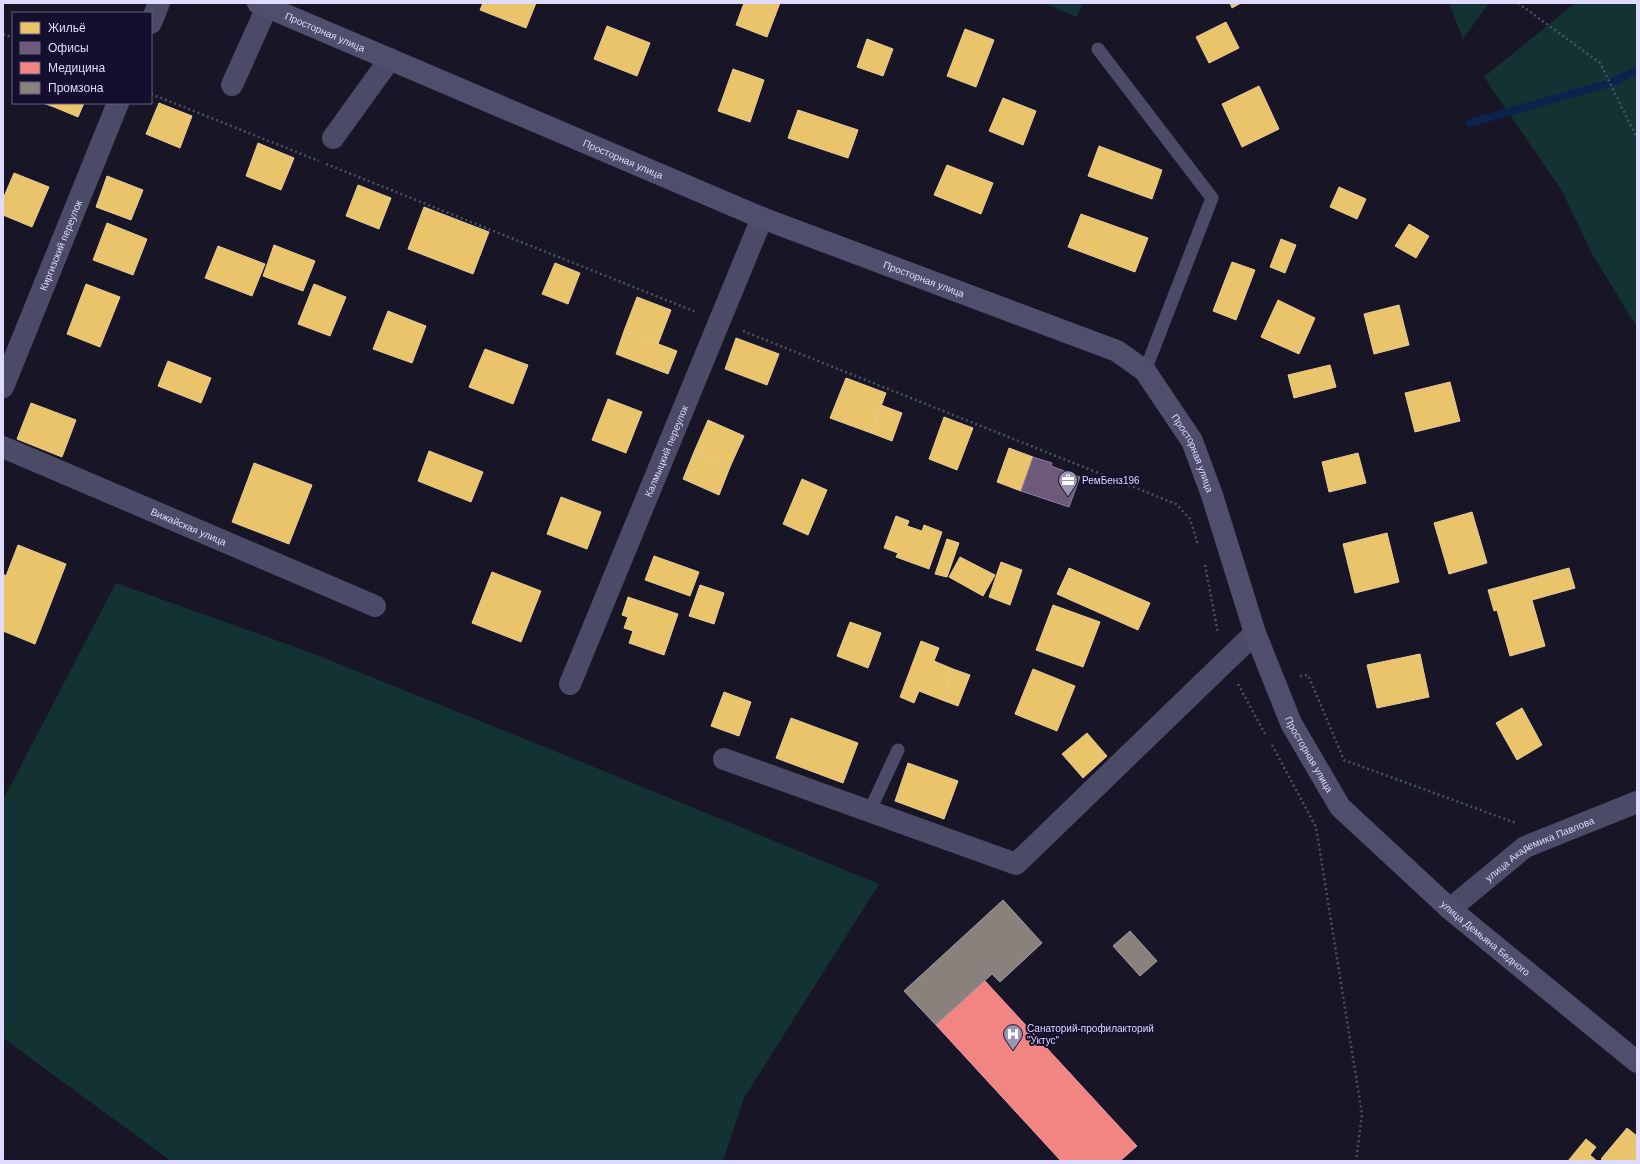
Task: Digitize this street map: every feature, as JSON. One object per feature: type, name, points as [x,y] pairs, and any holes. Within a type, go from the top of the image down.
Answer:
[{"type":"street","points":[[152,20],[159,3]]},
{"type":"street","points":[[232,85],[263,5]]},
{"type":"street","name":"Просторная улица","points":[[263,5],[762,218],[1117,351],[1145,371],[1192,442],[1212,495],[1255,633],[1273,679],[1291,723],[1340,807]]},
{"type":"street","points":[[333,138],[390,59]]},
{"type":"street","name":"Киргизский переулок","points":[[3,387],[118,104]]},
{"type":"street","name":"Калмыцкий переулок","points":[[570,684],[762,218]]},
{"type":"street","name":"Вижайская улица","points":[[3,448],[375,606]]},
{"type":"street","points":[[724,759],[870,810],[1016,864],[1255,633]]},
{"type":"street","name":"улица Академика Павлова","points":[[1450,909],[1525,847],[1637,802]]},
{"type":"street","name":"улица Демьяна Бедного","points":[[1340,807],[1450,909],[1637,1062]]},
{"type":"lane","points":[[1098,49],[1212,198],[1145,371]]},
{"type":"lane","points":[[870,810],[898,750]]},
{"type":"path","points":[[1518,3],[1600,63],[1637,138]]},
{"type":"path","points":[[152,94],[1176,504],[1190,519],[1200,548]]},
{"type":"path","points":[[1204,562],[1218,635],[1238,684],[1316,827],[1362,1114],[1356,1161]]},
{"type":"path","points":[[1238,684],[1308,675],[1344,760],[1554,836]]},
{"type":"green space","points":[[1044,3],[1083,3],[1076,17]]},
{"type":"green space","points":[[1449,3],[1489,3],[1463,39]]},
{"type":"green space","points":[[1575,3],[1637,3],[1637,327],[1592,254],[1562,191],[1484,77]]},
{"type":"green space","points":[[116,583],[312,653],[879,884],[744,1098],[723,1161],[171,1161],[3,1038],[3,800]]},
{"type":"building: Жильё","points":[[483,3],[536,3],[526,28],[480,10]]},
{"type":"building: Жильё","points":[[744,3],[780,3],[767,37],[736,25]]},
{"type":"building: Жильё","points":[[1230,3],[1241,3],[1232,8]]},
{"type":"building: Жильё","points":[[1226,22],[1239,48],[1209,63],[1196,37]]},
{"type":"building: Жильё","points":[[607,26],[650,43],[637,76],[594,59]]},
{"type":"building: Жильё","points":[[965,29],[994,40],[976,87],[947,76]]},
{"type":"building: Жильё","points":[[867,39],[893,49],[883,76],[857,67]]},
{"type":"building: Жильё","points":[[733,69],[764,80],[750,122],[718,111]]},
{"type":"building: Жильё","points":[[1259,86],[1279,129],[1242,147],[1222,104]]},
{"type":"building: Жильё","points":[[1003,98],[1036,111],[1023,145],[989,131]]},
{"type":"building: Жильё","points":[[159,103],[192,116],[180,148],[146,134]]},
{"type":"building: Жильё","points":[[46,104],[56,104],[54,107]]},
{"type":"building: Жильё","points":[[56,104],[84,104],[78,117],[54,107]]},
{"type":"building: Жильё","points":[[798,110],[858,130],[848,158],[788,138]]},
{"type":"building: Жильё","points":[[258,143],[294,158],[281,190],[246,176]]},
{"type":"building: Жильё","points":[[1099,146],[1162,170],[1152,199],[1088,176]]},
{"type":"building: Жильё","points":[[947,165],[993,183],[981,214],[934,195]]},
{"type":"building: Жильё","points":[[14,173],[49,187],[32,227],[3,215],[3,199]]},
{"type":"building: Жильё","points":[[107,176],[143,190],[131,220],[96,207]]},
{"type":"building: Жильё","points":[[358,185],[391,198],[379,229],[346,216]]},
{"type":"building: Жильё","points":[[1339,187],[1366,199],[1357,219],[1330,207]]},
{"type":"building: Жильё","points":[[424,207],[489,232],[473,274],[408,249]]},
{"type":"building: Жильё","points":[[1081,214],[1148,238],[1135,272],[1068,247]]},
{"type":"building: Жильё","points":[[107,223],[147,239],[133,275],[93,260]]},
{"type":"building: Жильё","points":[[1409,224],[1429,236],[1416,258],[1395,246]]},
{"type":"building: Жильё","points":[[1281,239],[1296,245],[1285,273],[1270,267]]},
{"type":"building: Жильё","points":[[274,245],[315,261],[303,291],[263,276]]},
{"type":"building: Жильё","points":[[218,246],[265,264],[252,296],[205,278]]},
{"type":"building: Жильё","points":[[1232,262],[1255,270],[1236,320],[1213,311]]},
{"type":"building: Жильё","points":[[555,263],[580,273],[568,304],[542,294]]},
{"type":"building: Жильё","points":[[86,284],[120,297],[100,347],[67,334]]},
{"type":"building: Жильё","points":[[314,284],[346,297],[330,336],[298,324]]},
{"type":"building: Жильё","points":[[637,297],[671,310],[658,344],[624,331]]},
{"type":"building: Жильё","points":[[1278,300],[1315,318],[1299,354],[1261,337]]},
{"type":"building: Жильё","points":[[1399,305],[1409,345],[1374,354],[1364,314]]},
{"type":"building: Жильё","points":[[388,311],[426,326],[412,363],[373,349]]},
{"type":"building: Жильё","points":[[624,331],[677,351],[668,374],[616,354]]},
{"type":"building: Жильё","points":[[736,338],[779,354],[767,385],[725,369]]},
{"type":"building: Жильё","points":[[485,349],[528,365],[513,404],[469,387]]},
{"type":"building: Жильё","points":[[168,361],[211,378],[201,403],[158,386]]},
{"type":"building: Жильё","points":[[1330,365],[1336,387],[1294,398],[1288,375]]},
{"type":"building: Жильё","points":[[846,378],[886,393],[871,433],[830,418]]},
{"type":"building: Жильё","points":[[1450,382],[1460,421],[1415,432],[1405,393]]},
{"type":"building: Жильё","points":[[608,399],[642,412],[626,453],[592,440]]},
{"type":"building: Жильё","points":[[31,403],[76,420],[62,457],[17,439]]},
{"type":"building: Жильё","points":[[881,405],[902,413],[892,441],[871,433]]},
{"type":"building: Жильё","points":[[944,417],[973,428],[957,470],[929,459]]},
{"type":"building: Жильё","points":[[708,420],[744,436],[730,467],[694,452]]},
{"type":"building: Жильё","points":[[1009,448],[1033,457],[1021,491],[997,482]]},
{"type":"building: Жильё","points":[[429,451],[483,472],[471,502],[418,481]]},
{"type":"building: Жильё","points":[[694,452],[730,467],[719,495],[683,479]]},
{"type":"building: Жильё","points":[[1358,453],[1366,483],[1329,492],[1322,462]]},
{"type":"building: Жильё","points":[[254,463],[312,485],[289,544],[232,522]]},
{"type":"building: Жильё","points":[[802,479],[827,490],[808,535],[783,524]]},
{"type":"building: Жильё","points":[[561,497],[601,512],[587,549],[547,534]]},
{"type":"building: Жильё","points":[[1472,512],[1487,563],[1449,574],[1434,523]]},
{"type":"building: Жильё","points":[[896,516],[909,521],[907,526],[922,531],[924,525],[942,532],[929,569],[896,557],[898,553],[884,548]]},
{"type":"building: Жильё","points":[[1387,533],[1399,582],[1355,593],[1343,544]]},
{"type":"building: Жильё","points":[[947,539],[959,543],[947,577],[935,574]]},
{"type":"building: Жильё","points":[[18,545],[66,564],[35,644],[3,631],[3,574],[6,576]]},
{"type":"building: Жильё","points":[[654,556],[699,572],[690,596],[645,580]]},
{"type":"building: Жильё","points":[[960,557],[995,575],[983,596],[949,577]]},
{"type":"building: Жильё","points":[[1001,562],[1022,570],[1010,605],[989,597]]},
{"type":"building: Жильё","points":[[1069,568],[1150,603],[1138,630],[1057,594]]},
{"type":"building: Жильё","points":[[1569,568],[1575,588],[1532,600],[1545,646],[1510,656],[1497,610],[1494,611],[1488,590]]},
{"type":"building: Жильё","points":[[492,572],[541,591],[521,642],[472,623]]},
{"type":"building: Жильё","points":[[700,585],[724,593],[714,624],[689,616]]},
{"type":"building: Жильё","points":[[628,597],[678,614],[664,655],[629,643],[633,631],[624,628],[628,617],[622,615]]},
{"type":"building: Жильё","points":[[1053,605],[1100,622],[1083,667],[1036,650]]},
{"type":"building: Жильё","points":[[850,622],[881,633],[868,668],[837,656]]},
{"type":"building: Жильё","points":[[921,641],[939,648],[934,661],[953,669],[942,700],[919,691],[914,703],[900,697]]},
{"type":"building: Жильё","points":[[1420,654],[1429,697],[1377,708],[1367,665]]},
{"type":"building: Жильё","points":[[953,669],[970,675],[958,706],[942,700]]},
{"type":"building: Жильё","points":[[1033,669],[1075,686],[1057,731],[1015,714]]},
{"type":"building: Жильё","points":[[724,692],[751,702],[739,736],[711,726]]},
{"type":"building: Жильё","points":[[1522,708],[1542,745],[1517,760],[1496,723]]},
{"type":"building: Жильё","points":[[791,718],[858,743],[843,783],[776,758]]},
{"type":"building: Жильё","points":[[1087,733],[1107,756],[1083,778],[1062,754]]},
{"type":"building: Жильё","points":[[908,763],[958,781],[944,819],[895,801]]},
{"type":"building: Жильё","points":[[1627,1128],[1637,1136],[1637,1147],[1625,1161],[1604,1161],[1601,1159]]},
{"type":"building: Жильё","points":[[1586,1139],[1596,1147],[1590,1155],[1597,1161],[1568,1161]]},
{"type":"building: Жильё","points":[[1637,1147],[1637,1161],[1625,1161]]},
{"type":"building: Офисы","points":[[1033,457],[1052,463],[1051,466],[1080,477],[1069,507],[1021,491]]},
{"type":"building: Медицина","points":[[985,981],[1137,1146],[1120,1161],[1061,1161],[936,1025]]},
{"type":"building: Промзона","points":[[1003,900],[1042,943],[1000,982],[992,974],[936,1025],[904,991]]},
{"type":"building: Промзона","points":[[1130,931],[1157,961],[1140,976],[1113,946]]},
{"type":"waterway","points":[[1470,123],[1610,83],[1637,70]]},
{"type":"place","name":"РемБенз196","points":[[1068,497]]},
{"type":"place","name":"Санаторий-профилакторий \"Уктус\"","points":[[1013,1051]]}]
